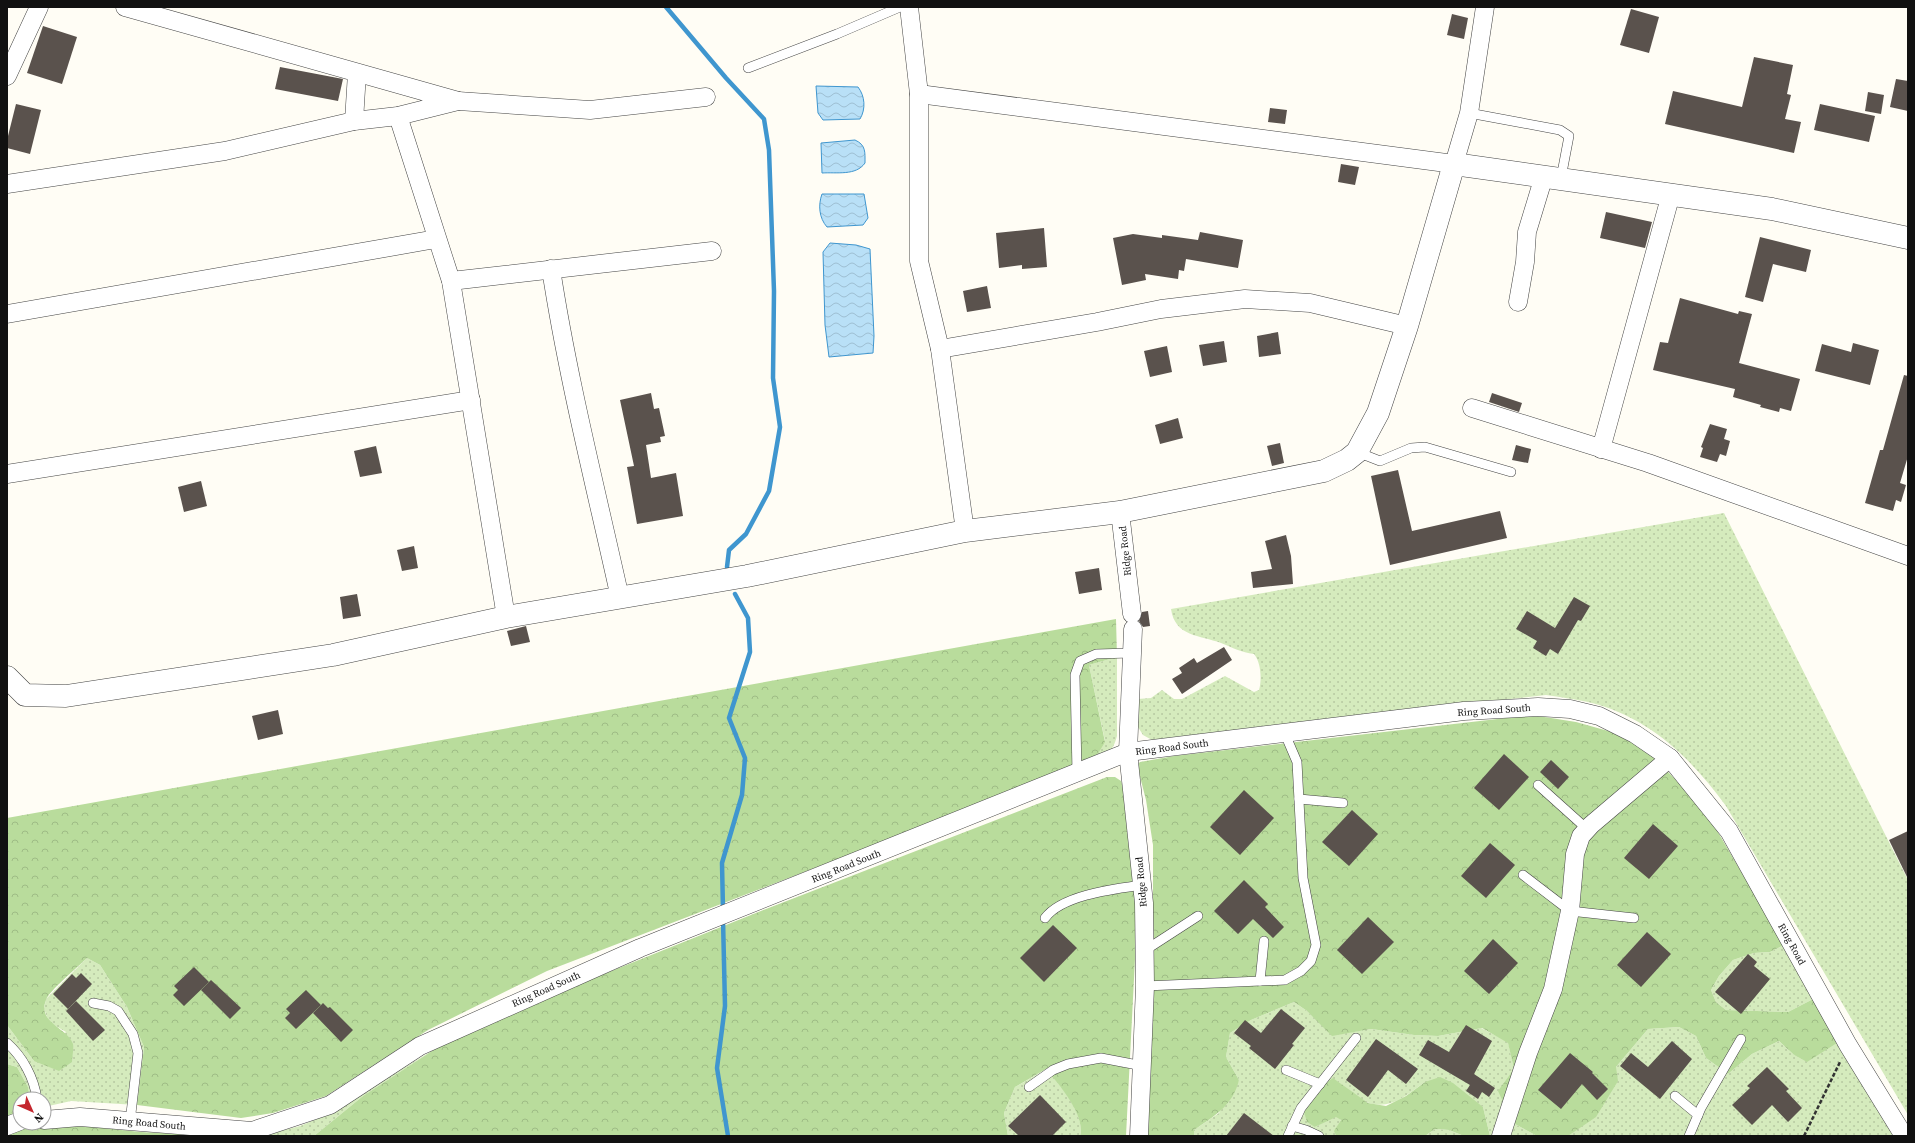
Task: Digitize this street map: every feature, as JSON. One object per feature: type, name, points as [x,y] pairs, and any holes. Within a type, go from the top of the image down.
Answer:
[{"type":"street","points":[[7,76],[39,7]]},
{"type":"street","points":[[125,7],[458,101],[590,110],[706,97]]},
{"type":"street","points":[[909,7],[919,94],[919,261],[940,349],[958,464],[965,531]]},
{"type":"street","points":[[7,677],[25,695],[66,696],[333,655],[506,617],[747,576],[965,531],[1120,512],[1324,471],[1347,460],[1357,452],[1378,413],[1407,326],[1469,113],[1485,7]]},
{"type":"street","points":[[354,121],[357,72]]},
{"type":"street","points":[[919,94],[1671,194],[1772,209],[1908,238]]},
{"type":"street","points":[[7,184],[225,151],[354,121],[398,116],[458,101]]},
{"type":"street","points":[[398,116],[436,239],[451,281],[506,617]]},
{"type":"street","points":[[1518,302],[1525,262],[1528,232],[1552,177]]},
{"type":"street","points":[[1601,449],[1671,194]]},
{"type":"street","points":[[7,314],[436,239]]},
{"type":"street","points":[[451,281],[712,251]]},
{"type":"street","points":[[551,269],[578,418],[592,470],[620,598]]},
{"type":"street","points":[[940,349],[1097,322],[1161,309],[1245,300],[1310,303],[1407,326]]},
{"type":"street","points":[[7,474],[471,400]]},
{"type":"street","points":[[1472,408],[1648,463],[1908,556]]},
{"type":"street","name":"Ridge Road","points":[[1120,512],[1132,621],[1128,752],[1142,885],[1144,986],[1139,1136]]},
{"type":"street","name":"Ring Road South","points":[[52,1120],[80,1118],[252,1134],[330,1105],[420,1046],[640,948],[855,863],[1128,752],[1464,711],[1538,707],[1570,709],[1599,716],[1635,734],[1670,758]]},
{"type":"street","points":[[1501,1136],[1528,1052],[1553,989],[1570,911],[1575,854],[1581,836],[1587,829],[1670,758]]},
{"type":"street","name":"Ring Road","points":[[1670,758],[1729,831],[1848,1045],[1904,1136]]},
{"type":"lane","points":[[748,68],[837,34],[900,7]]},
{"type":"lane","points":[[1469,113],[1560,130],[1569,136],[1552,177]]},
{"type":"lane","points":[[1357,452],[1380,461],[1411,448],[1426,447],[1511,472]]},
{"type":"lane","points":[[1076,773],[1075,675],[1080,661],[1096,654],[1131,653]]},
{"type":"lane","points":[[1144,986],[1285,980],[1301,971],[1311,962],[1316,945],[1303,878],[1297,762],[1285,734]]},
{"type":"lane","points":[[1538,785],[1587,829]]},
{"type":"lane","points":[[1299,799],[1342,803]]},
{"type":"lane","points":[[1523,875],[1570,911],[1634,918]]},
{"type":"lane","points":[[1044,918],[1048,912],[1063,903],[1112,890],[1142,885]]},
{"type":"lane","points":[[1144,951],[1198,916]]},
{"type":"lane","points":[[1260,981],[1264,941]]},
{"type":"lane","points":[[93,1003],[109,1006],[118,1011],[133,1034],[138,1053],[130,1122]]},
{"type":"lane","points":[[1288,1136],[1301,1108],[1356,1038]]},
{"type":"lane","points":[[1689,1136],[1698,1115],[1741,1039]]},
{"type":"lane","points":[[7,1043],[15,1050],[35,1084],[36,1091]]},
{"type":"lane","points":[[1029,1087],[1053,1070],[1068,1064],[1101,1058],[1142,1066]]},
{"type":"lane","points":[[1286,1070],[1320,1084]]},
{"type":"lane","points":[[1675,1096],[1698,1115]]},
{"type":"lane","points":[[1292,1126],[1319,1136]]},
{"type":"path","points":[[1804,1136],[1848,1045]]},
{"type":"green space","points":[[1724,513],[1908,880],[1908,1115],[1726,806],[1698,771],[1683,756],[1649,728],[1630,717],[1588,702],[1546,695],[1152,740],[1143,735],[1136,724],[1138,699],[1151,698],[1162,690],[1174,699],[1182,699],[1225,676],[1254,692],[1259,690],[1260,671],[1254,654],[1190,634],[1178,625],[1173,618],[1171,609]]},
{"type":"green space","points":[[1116,619],[1117,657],[1089,665],[1105,742],[1099,752],[1088,763],[547,971],[428,1030],[326,1096],[273,1113],[241,1118],[137,1105],[144,1047],[127,1007],[100,965],[87,958],[52,991],[46,1000],[44,1008],[49,1020],[70,1038],[73,1044],[72,1062],[59,1071],[34,1061],[7,1025],[7,818]]},
{"type":"green space","points":[[1117,657],[1117,736],[1113,747],[1107,754],[1088,763],[1105,741],[1089,665]]},
{"type":"green space","points":[[1532,715],[1576,722],[1619,734],[1651,755],[1693,797],[1715,827],[1784,945],[1770,952],[1754,953],[1733,960],[1719,976],[1711,990],[1716,1002],[1726,1010],[1788,1012],[1815,998],[1840,1041],[1807,1062],[1793,1054],[1779,1041],[1752,1054],[1728,1074],[1706,1058],[1696,1036],[1679,1027],[1648,1029],[1616,1067],[1618,1081],[1596,1117],[1568,1136],[1537,1136],[1513,1123],[1498,1091],[1514,1069],[1508,1043],[1482,1028],[1438,1036],[1414,1035],[1371,1029],[1332,1036],[1307,1011],[1294,1002],[1251,1020],[1230,1033],[1226,1057],[1239,1080],[1236,1089],[1228,1103],[1216,1115],[1194,1130],[1194,1136],[1145,1136],[1153,1001],[1153,845],[1146,800],[1137,765],[1140,762],[1174,756]]},
{"type":"green space","points":[[1107,777],[1115,777],[1121,781],[1127,800],[1138,900],[1126,1136],[1080,1136],[1081,1128],[1075,1110],[1058,1083],[1046,1069],[1015,1087],[1004,1113],[1008,1136],[314,1136],[363,1096],[435,1049],[502,1015],[766,909]]},
{"type":"green space","points":[[1784,945],[1815,998],[1788,1012],[1726,1010],[1716,1002],[1711,990],[1719,976],[1733,960],[1754,953],[1770,952]]},
{"type":"green space","points":[[87,958],[100,965],[127,1007],[144,1047],[137,1105],[71,1101],[52,1105],[52,1091],[29,1091],[17,1067],[7,1064],[7,1025],[34,1061],[66,1032],[49,1022],[44,1009],[46,999]]},
{"type":"green space","points":[[1294,1002],[1307,1011],[1333,1035],[1371,1029],[1414,1035],[1438,1036],[1481,1028],[1508,1042],[1514,1069],[1506,1109],[1498,1136],[1490,1136],[1483,1107],[1470,1099],[1425,1082],[1399,1100],[1392,1103],[1377,1105],[1365,1101],[1333,1079],[1322,1089],[1319,1094],[1316,1106],[1315,1127],[1336,1116],[1341,1120],[1335,1131],[1336,1136],[1194,1136],[1194,1130],[1219,1113],[1239,1080],[1226,1057],[1230,1033],[1251,1020]]},
{"type":"green space","points":[[1679,1027],[1696,1036],[1706,1058],[1728,1074],[1752,1054],[1779,1041],[1793,1054],[1840,1041],[1894,1136],[1568,1136],[1577,1129],[1616,1067],[1648,1029]]},
{"type":"green space","points":[[435,1049],[363,1096],[314,1136],[261,1136],[300,1126],[326,1115]]},
{"type":"green space","points":[[7,1064],[17,1067],[29,1091],[12,1091],[12,1115],[7,1117]]},
{"type":"green space","points":[[1047,1069],[1064,1091],[1075,1110],[1081,1128],[1080,1136],[1008,1136],[1004,1113],[1015,1087]]},
{"type":"green space","points":[[1440,1077],[1453,1083],[1483,1107],[1490,1136],[1464,1136],[1449,1130],[1435,1129],[1425,1136],[1336,1136],[1334,1131],[1341,1120],[1336,1117],[1315,1127],[1307,1122],[1304,1112],[1324,1084],[1333,1078],[1368,1103],[1386,1106],[1406,1096],[1425,1082]]},
{"type":"green space","points":[[1513,1123],[1537,1136],[1508,1136]]},
{"type":"green space","points":[[64,1124],[141,1132],[215,1136],[7,1136],[18,1131],[52,1131],[52,1125]]},
{"type":"green space","points":[[1435,1129],[1449,1130],[1464,1136],[1425,1136]]},
{"type":"water","points":[[816,86],[858,87],[862,94],[864,103],[860,119],[823,120],[818,113]]},
{"type":"water","points":[[855,140],[861,144],[864,149],[865,163],[861,167],[851,172],[822,173],[821,143]]},
{"type":"water","points":[[822,194],[864,194],[868,218],[863,225],[827,227],[822,220],[820,211]]},
{"type":"water","points":[[830,243],[856,245],[870,249],[874,336],[873,353],[829,357],[825,325],[823,252]]},
{"type":"building","points":[[1631,9],[1659,17],[1649,53],[1620,45]]},
{"type":"building","points":[[1452,14],[1468,18],[1464,39],[1447,35]]},
{"type":"building","points":[[43,26],[77,37],[62,84],[27,73]]},
{"type":"building","points":[[1754,57],[1793,65],[1787,94],[1791,95],[1785,119],[1801,122],[1794,153],[1665,124],[1673,91],[1742,107]]},
{"type":"building","points":[[280,67],[343,79],[338,101],[275,89]]},
{"type":"building","points":[[1896,79],[1908,81],[1908,111],[1890,107]]},
{"type":"building","points":[[1868,92],[1884,95],[1881,114],[1865,111]]},
{"type":"building","points":[[16,104],[41,110],[30,154],[7,148],[7,140]]},
{"type":"building","points":[[1820,104],[1875,116],[1869,142],[1814,130]]},
{"type":"building","points":[[1270,108],[1287,110],[1285,124],[1268,122]]},
{"type":"building","points":[[1341,164],[1359,167],[1355,185],[1338,182]]},
{"type":"building","points":[[1606,212],[1652,222],[1645,248],[1600,238]]},
{"type":"building","points":[[1044,228],[1047,267],[1022,269],[1022,265],[999,268],[996,233]]},
{"type":"building","points":[[1200,232],[1243,240],[1238,268],[1186,259],[1184,271],[1179,270],[1178,279],[1145,274],[1146,280],[1122,285],[1113,238],[1133,234],[1162,238],[1162,235],[1198,240]]},
{"type":"building","points":[[1760,237],[1811,250],[1806,272],[1773,264],[1763,302],[1745,297]]},
{"type":"building","points":[[987,286],[991,308],[967,312],[963,291]]},
{"type":"building","points":[[1680,298],[1738,314],[1739,311],[1752,314],[1739,363],[1800,379],[1791,411],[1780,408],[1779,412],[1733,397],[1735,389],[1653,370],[1660,342],[1668,343]]},
{"type":"building","points":[[1278,332],[1281,354],[1259,357],[1257,336]]},
{"type":"building","points":[[1224,341],[1227,362],[1203,366],[1199,345]]},
{"type":"building","points":[[1853,343],[1879,350],[1870,385],[1815,371],[1822,344],[1851,352]]},
{"type":"building","points":[[1167,346],[1172,372],[1150,377],[1144,351]]},
{"type":"building","points":[[1904,375],[1908,376],[1908,456],[1900,483],[1906,485],[1901,502],[1896,500],[1893,511],[1865,503],[1880,450],[1883,450]]},
{"type":"building","points":[[651,393],[654,409],[659,408],[665,436],[660,437],[661,442],[646,445],[651,478],[676,473],[683,516],[637,524],[627,467],[634,466],[620,400]]},
{"type":"building","points":[[1492,393],[1522,403],[1519,412],[1489,402]]},
{"type":"building","points":[[1178,418],[1183,438],[1160,444],[1155,425]]},
{"type":"building","points":[[1710,424],[1727,429],[1724,439],[1730,441],[1726,456],[1720,454],[1717,462],[1700,457],[1703,448],[1701,447]]},
{"type":"building","points":[[1280,443],[1284,463],[1272,466],[1267,446]]},
{"type":"building","points":[[1516,445],[1531,449],[1528,463],[1512,460]]},
{"type":"building","points":[[376,446],[382,473],[360,477],[354,451]]},
{"type":"building","points":[[1398,470],[1412,531],[1500,511],[1507,538],[1390,565],[1371,476]]},
{"type":"building","points":[[201,481],[207,506],[184,512],[178,487]]},
{"type":"building","points":[[1286,535],[1291,556],[1293,584],[1253,588],[1251,572],[1272,569],[1265,541]]},
{"type":"building","points":[[414,546],[418,568],[402,571],[397,550]]},
{"type":"building","points":[[1099,568],[1102,590],[1079,594],[1075,572]]},
{"type":"building","points":[[357,594],[361,616],[343,619],[340,597]]},
{"type":"building","points":[[1574,597],[1590,606],[1581,621],[1578,620],[1558,654],[1550,649],[1546,656],[1533,648],[1537,641],[1516,629],[1527,611],[1555,628]]},
{"type":"building","points":[[1148,611],[1150,626],[1143,627],[1139,621],[1142,612]]},
{"type":"building","points":[[526,626],[530,642],[511,646],[507,631]]},
{"type":"building","points":[[1224,647],[1232,660],[1182,694],[1172,679],[1182,673],[1179,668],[1194,658],[1197,663]]},
{"type":"building","points":[[278,710],[283,734],[258,740],[252,716]]},
{"type":"building","points":[[1504,754],[1529,777],[1499,810],[1474,788]]},
{"type":"building","points":[[1551,760],[1569,777],[1558,789],[1540,772]]},
{"type":"building","points":[[1244,790],[1274,818],[1240,855],[1210,827]]},
{"type":"building","points":[[1352,810],[1378,834],[1349,866],[1322,842]]},
{"type":"building","points":[[1653,824],[1678,846],[1649,879],[1624,858]]},
{"type":"building","points":[[1908,831],[1908,879],[1889,840]]},
{"type":"building","points":[[1490,843],[1515,865],[1486,898],[1461,876]]},
{"type":"building","points":[[1244,880],[1268,904],[1265,907],[1284,927],[1273,938],[1253,919],[1238,934],[1214,911]]},
{"type":"building","points":[[1368,917],[1394,942],[1362,974],[1337,950]]},
{"type":"building","points":[[1053,925],[1077,948],[1044,982],[1020,958]]},
{"type":"building","points":[[1647,932],[1671,954],[1641,987],[1617,965]]},
{"type":"building","points":[[1493,939],[1518,963],[1489,994],[1464,971]]},
{"type":"building","points":[[1748,954],[1757,962],[1754,966],[1770,979],[1741,1014],[1715,992]]},
{"type":"building","points":[[194,967],[209,982],[184,1006],[173,995],[178,990],[174,986]]},
{"type":"building","points":[[81,973],[92,984],[68,1009],[53,994],[72,974],[76,978]]},
{"type":"building","points":[[211,980],[241,1008],[230,1019],[201,990]]},
{"type":"building","points":[[306,990],[321,1005],[296,1029],[285,1018],[290,1013],[286,1009]]},
{"type":"building","points":[[76,1001],[105,1030],[93,1041],[66,1011]]},
{"type":"building","points":[[323,1003],[328,1008],[330,1007],[353,1030],[341,1042],[313,1013]]},
{"type":"building","points":[[1281,1009],[1305,1028],[1275,1069],[1249,1048],[1251,1046],[1234,1033],[1245,1020],[1261,1033]]},
{"type":"building","points":[[1466,1025],[1492,1041],[1474,1074],[1495,1088],[1489,1097],[1482,1092],[1478,1099],[1466,1091],[1470,1085],[1419,1055],[1428,1040],[1449,1052]]},
{"type":"building","points":[[1376,1039],[1418,1069],[1406,1084],[1388,1070],[1368,1097],[1346,1080]]},
{"type":"building","points":[[1672,1041],[1692,1059],[1660,1099],[1620,1066],[1631,1053],[1648,1067]]},
{"type":"building","points":[[1570,1053],[1593,1072],[1592,1073],[1608,1089],[1597,1100],[1582,1084],[1561,1109],[1538,1090]]},
{"type":"building","points":[[1767,1067],[1789,1089],[1786,1091],[1802,1108],[1788,1122],[1772,1105],[1752,1125],[1732,1105],[1750,1088],[1747,1086]]},
{"type":"building","points":[[1040,1095],[1066,1122],[1052,1136],[1019,1136],[1008,1126]]},
{"type":"building","points":[[1244,1113],[1274,1136],[1226,1136]]},
{"type":"waterway","points":[[666,7],[726,78],[764,119],[769,150],[774,291],[773,378],[780,427],[769,491],[746,534],[729,550],[727,567]]},
{"type":"waterway","points":[[723,910],[722,863],[742,795],[745,758],[729,718],[750,652],[748,618],[735,594]]},
{"type":"waterway","points":[[723,919],[725,1006],[717,1068],[728,1136]]}]
